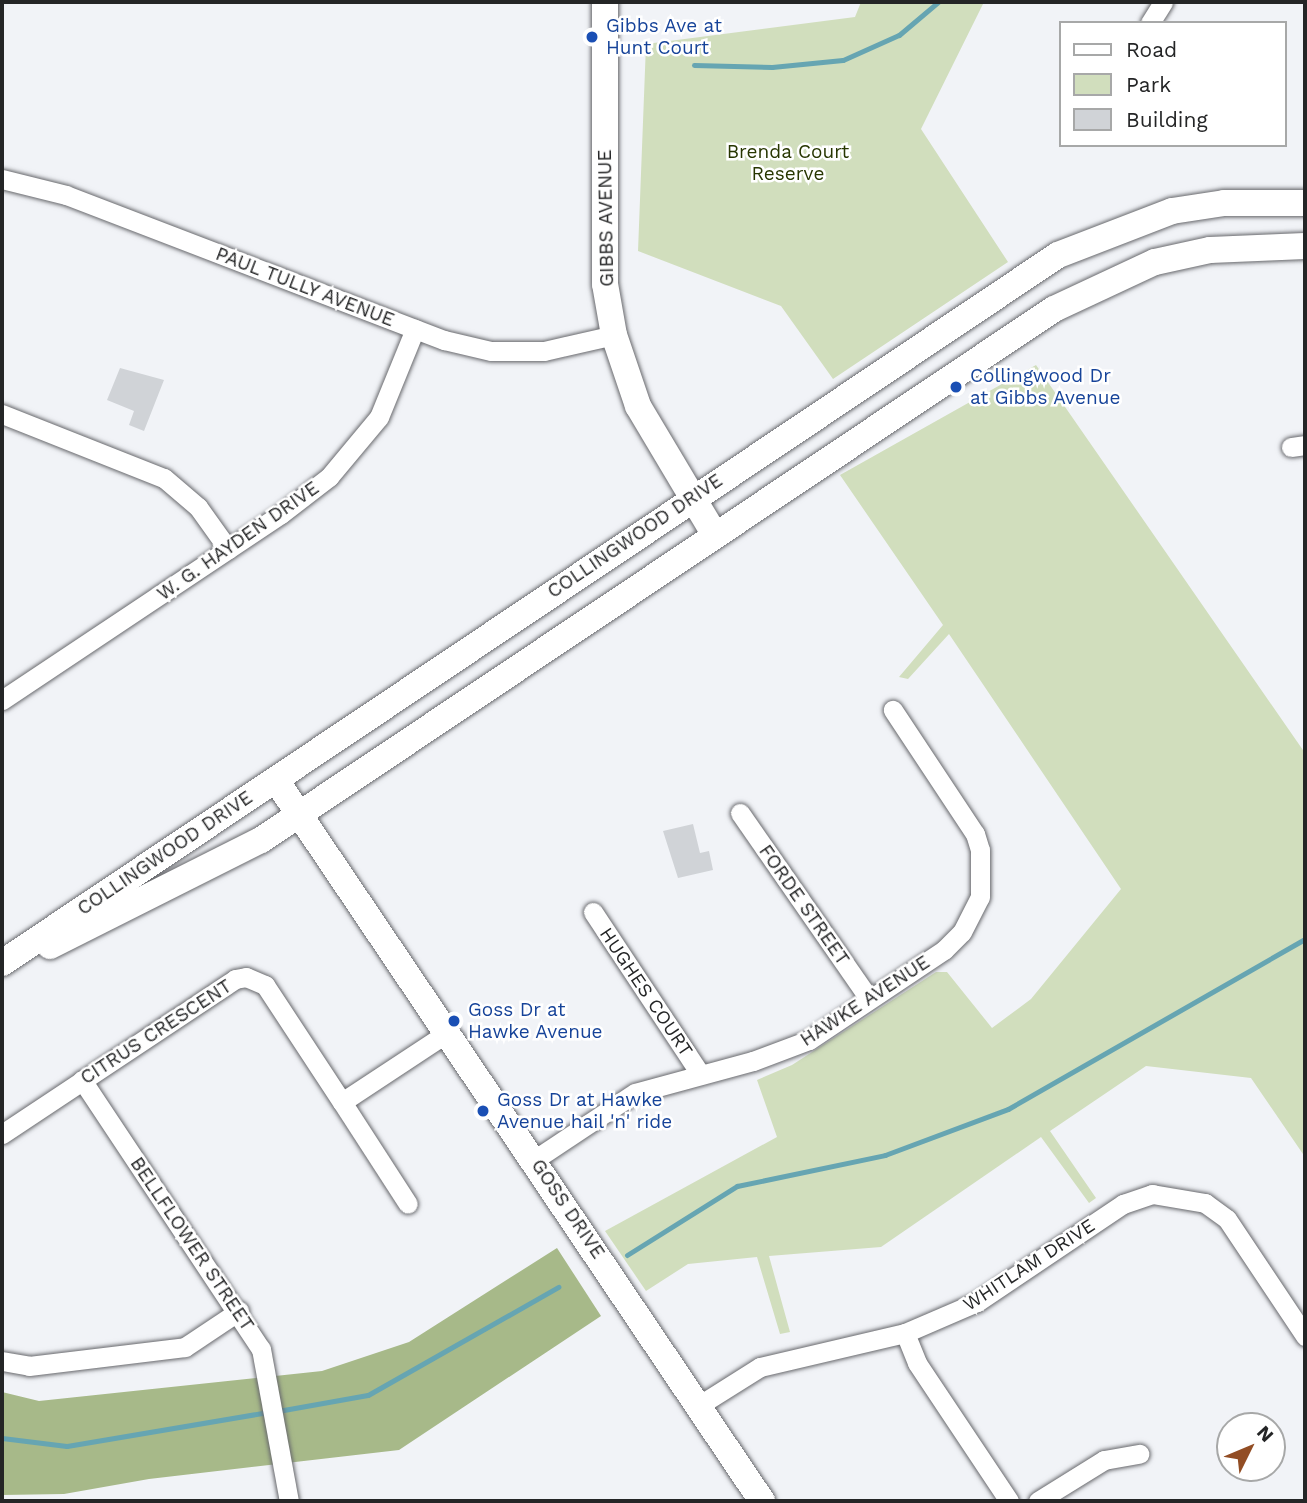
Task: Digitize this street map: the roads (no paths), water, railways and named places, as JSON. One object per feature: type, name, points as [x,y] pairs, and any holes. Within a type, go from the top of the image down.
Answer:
[{"type":"main road","name":"GIBBS AVENUE","points":[[605,2],[605,284],[614,335],[638,406],[724,529]]},
{"type":"main road","name":"COLLINGWOOD DRIVE","points":[[2,965],[698,493],[1019,280],[1091,239],[1172,211],[1224,203],[1305,203]]},
{"type":"main road","name":"COLLINGWOOD DRIVE","points":[[2,965],[203,873],[300,814],[1054,309],[1155,262],[1210,250],[1305,246]]},
{"type":"main road","name":"GOSS DRIVE","points":[[276,780],[568,1209],[762,1501]]},
{"type":"street","points":[[1151,21],[1163,2]]},
{"type":"street","name":"PAUL TULLY AVENUE","points":[[2,179],[66,195],[415,329],[491,351],[544,351],[614,335]]},
{"type":"street","name":"W. G. HAYDEN DRIVE","points":[[2,700],[304,499],[367,437],[389,396],[415,329]]},
{"type":"street","points":[[2,414],[164,478],[198,507],[228,549]]},
{"type":"street","name":"HAWKE AVENUE","points":[[534,1160],[635,1093],[699,1072],[753,1061],[809,1040],[868,997],[944,950],[962,932],[980,897],[983,870],[975,834],[893,710]]},
{"type":"street","name":"FORDE STREET","points":[[740,813],[868,997]]},
{"type":"street","name":"HUGHES COURT","points":[[593,912],[699,1072]]},
{"type":"street","name":"CITRUS CRESCENT","points":[[2,1134],[235,979],[246,977],[265,985],[342,1102]]},
{"type":"street","points":[[408,1204],[342,1102],[448,1032]]},
{"type":"street","name":"BELLFLOWER STREET","points":[[82,1080],[239,1311],[261,1349],[289,1501]]},
{"type":"street","name":"WHITLAM DRIVE","points":[[698,1406],[760,1367],[905,1333],[976,1302],[1123,1204],[1152,1194],[1205,1203],[1227,1219],[1305,1336]]},
{"type":"street","points":[[2,1361],[29,1366],[186,1347],[239,1311]]},
{"type":"street","points":[[905,1333],[917,1363],[1009,1501]]},
{"type":"street","points":[[1038,1501],[1104,1461],[1139,1454]]},
{"type":"waterway","points":[[694,65],[772,67],[843,60],[899,35],[938,2]]},
{"type":"waterway","points":[[627,1255],[737,1186],[885,1155],[1008,1109],[1305,939]]},
{"type":"waterway","points":[[278,1411],[368,1395],[558,1287]]},
{"type":"waterway","points":[[2,1438],[67,1446],[268,1412]]},
{"type":"place","name":"Gibbs Ave at Hunt Court","points":[[592,37]]},
{"type":"place","name":"Collingwood Dr at Gibbs Avenue","points":[[956,387]]},
{"type":"place","name":"Goss Dr at Hawke Avenue","points":[[454,1021]]},
{"type":"place","name":"Goss Dr at Hawke Avenue hail 'n' ride","points":[[483,1111]]},
{"type":"park label","name":"Brenda Court Reserve","points":[[788,163]]}]
